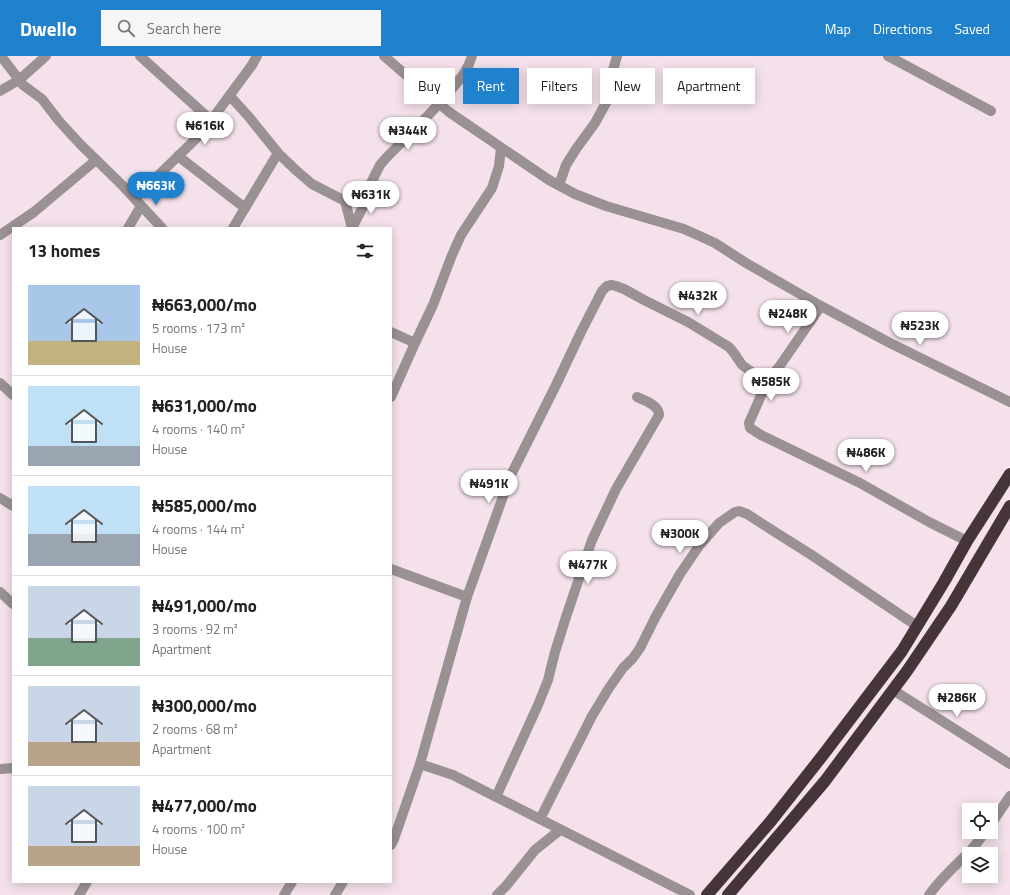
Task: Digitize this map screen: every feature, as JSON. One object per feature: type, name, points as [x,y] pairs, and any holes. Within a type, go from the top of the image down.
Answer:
[{"type":"highway","points":[[707,895],[771,821],[902,651],[967,541],[1010,474]]},
{"type":"highway","points":[[728,895],[825,781],[907,671],[951,606],[1010,506]]},
{"type":"street","points":[[1,56],[23,85],[42,99],[59,121],[80,144],[122,185],[161,227]]},
{"type":"street","points":[[0,91],[19,80],[46,56]]},
{"type":"street","points":[[140,56],[204,113],[210,119],[210,122]]},
{"type":"street","points":[[128,227],[138,202],[178,156],[206,128],[257,56]]},
{"type":"street","points":[[384,56],[404,73]]},
{"type":"street","points":[[455,84],[466,71],[472,56]]},
{"type":"street","points":[[558,185],[566,165],[595,123],[607,101],[617,56]]},
{"type":"street","points":[[888,56],[904,60],[991,111]]},
{"type":"street","points":[[230,96],[278,153],[312,184],[345,201],[367,194]]},
{"type":"street","points":[[353,227],[362,209],[376,172],[386,156],[439,104],[500,148],[549,180],[575,194],[606,206],[684,229],[715,244],[821,306],[890,344],[1010,402]]},
{"type":"street","points":[[392,395],[433,305],[461,236],[492,188],[499,166],[500,148]]},
{"type":"street","points":[[234,227],[278,153]]},
{"type":"street","points":[[178,156],[245,208]]},
{"type":"street","points":[[13,227],[34,212],[96,160]]},
{"type":"street","points":[[345,201],[352,227]]},
{"type":"street","points":[[0,236],[12,228]]},
{"type":"street","points":[[392,843],[420,764],[467,597],[510,477],[602,291],[607,286],[612,285],[624,289],[688,322],[729,347],[742,365],[752,372],[767,376],[779,368],[821,306]]},
{"type":"street","points":[[392,332],[415,344]]},
{"type":"street","points":[[767,376],[763,391],[749,423],[750,428],[761,435],[860,482],[929,522],[967,541]]},
{"type":"street","points":[[0,383],[12,394]]},
{"type":"street","points":[[496,797],[548,680],[566,616],[592,540],[616,489],[659,416],[658,409],[637,397]]},
{"type":"street","points":[[0,498],[12,505]]},
{"type":"street","points":[[540,820],[592,716],[618,675],[640,648],[680,574],[719,523],[732,513],[739,511],[747,514],[810,554],[917,626]]},
{"type":"street","points":[[392,569],[467,597]]},
{"type":"street","points":[[0,592],[12,603]]},
{"type":"street","points":[[893,690],[1010,764]]},
{"type":"street","points":[[420,764],[453,775],[690,895]]},
{"type":"street","points":[[0,769],[12,768]]},
{"type":"street","points":[[998,814],[1010,796]]},
{"type":"street","points":[[497,895],[535,850],[560,830]]},
{"type":"street","points":[[929,895],[980,839]]},
{"type":"street","points":[[78,895],[86,883]]},
{"type":"street","points":[[284,895],[291,883]]},
{"type":"street","points":[[335,895],[342,883]]}]
